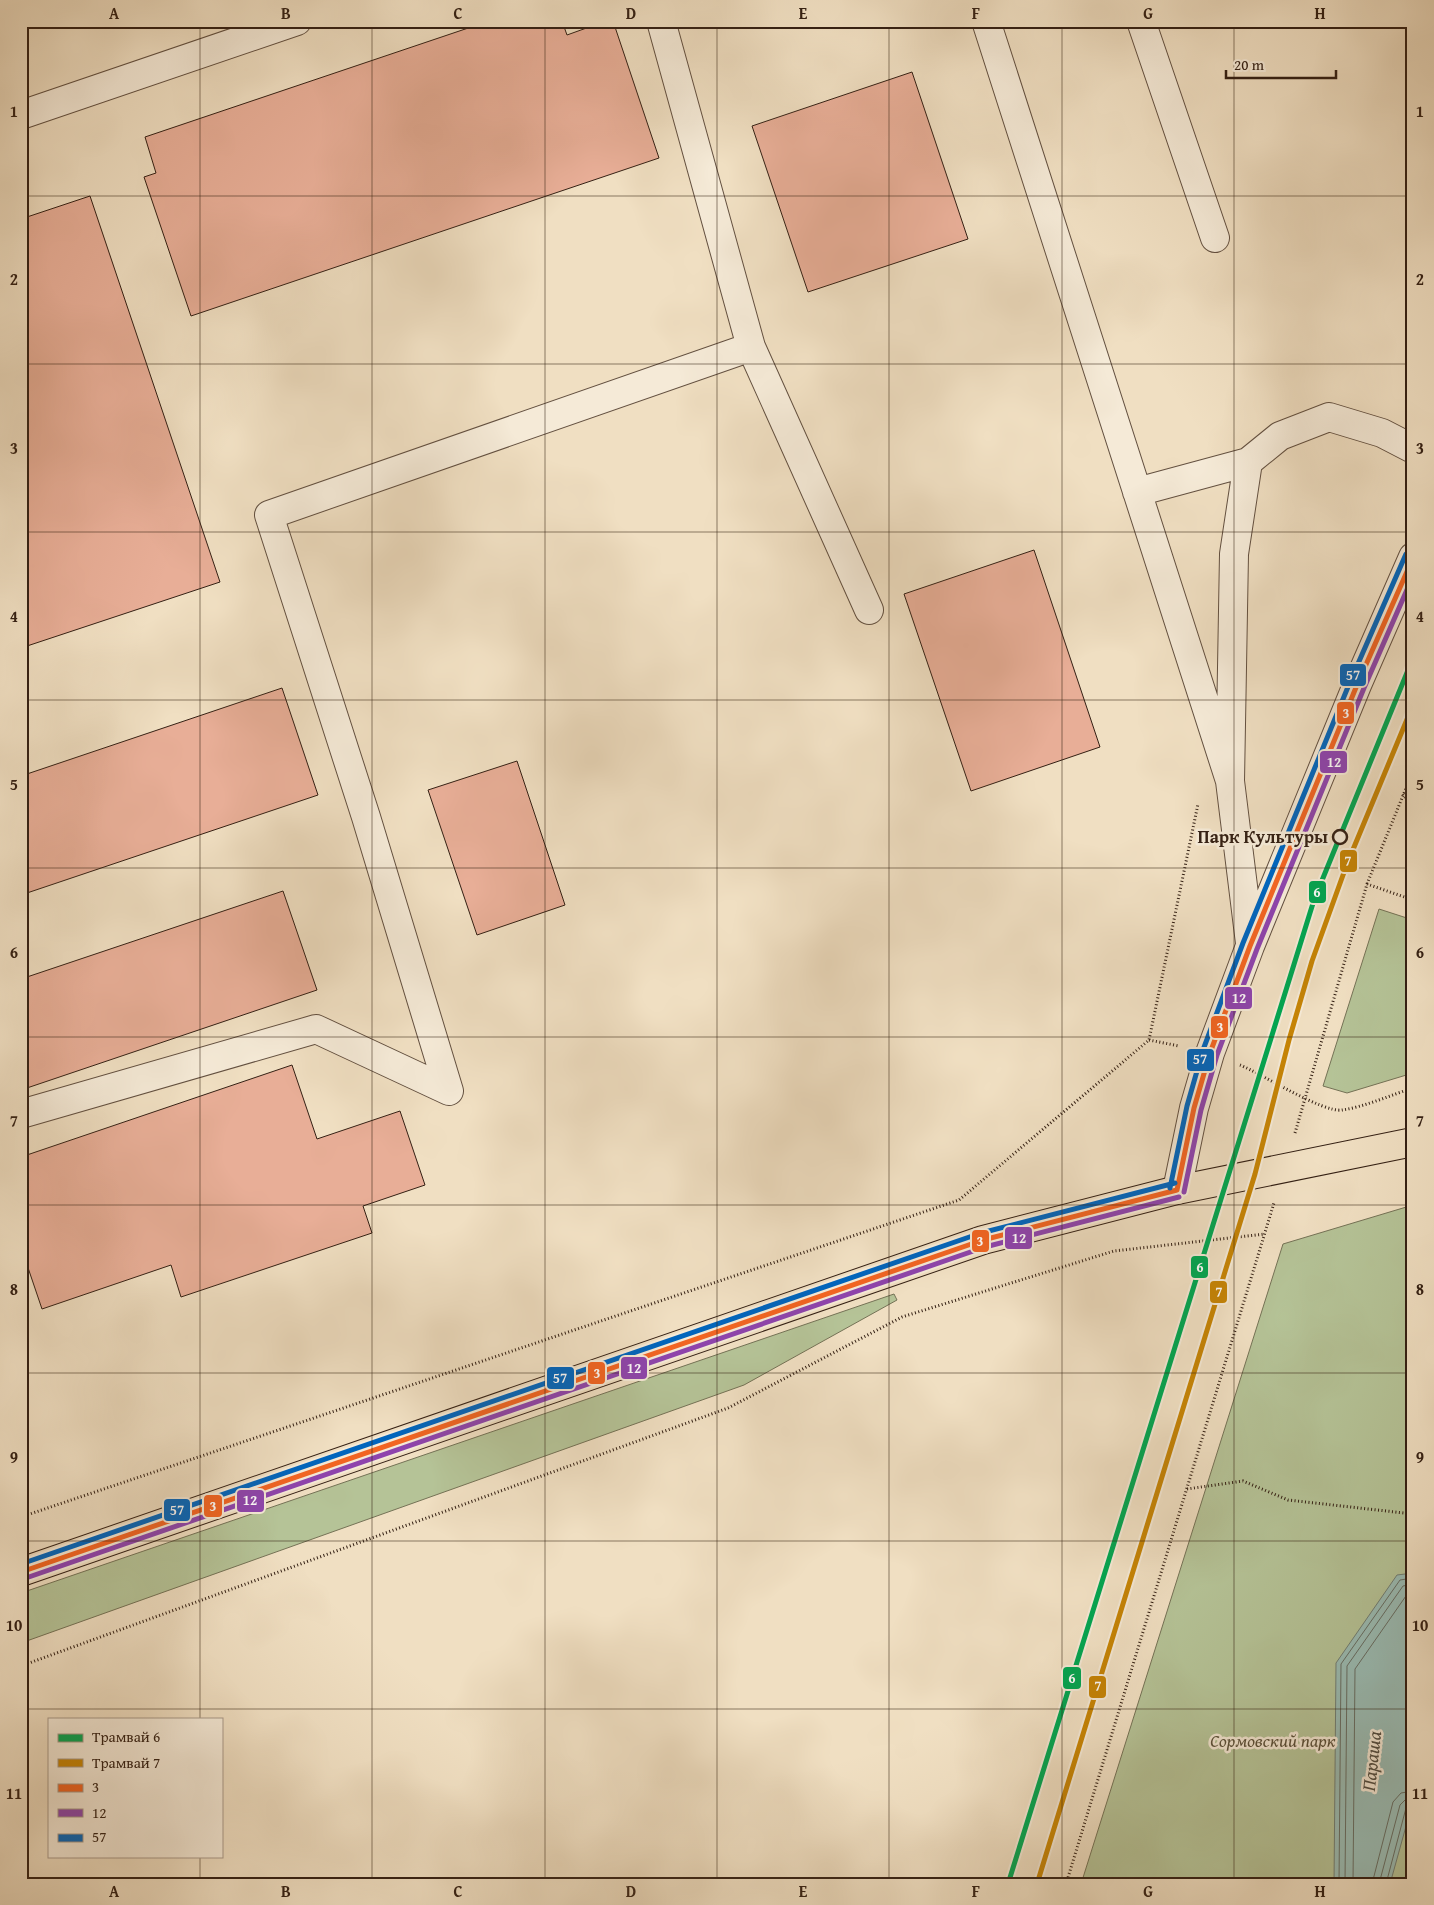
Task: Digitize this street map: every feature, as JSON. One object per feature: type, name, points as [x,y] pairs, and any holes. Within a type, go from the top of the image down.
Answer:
[{"type":"main road","points":[[21,1572],[983,1240],[1177,1190],[1413,1142]]},
{"type":"street","points":[[21,115],[297,21]]},
{"type":"street","points":[[661,21],[751,347],[869,610]]},
{"type":"street","points":[[986,21],[1230,781]]},
{"type":"street","points":[[1141,21],[1215,238]]},
{"type":"street","points":[[21,1114],[316,1029],[449,1091],[366,817],[269,515],[751,347]]},
{"type":"street","points":[[1136,492],[1248,462],[1280,436],[1329,417],[1382,433],[1413,449]]},
{"type":"street","points":[[1248,462],[1234,554],[1230,781],[1250,946]]},
{"type":"street","points":[[1177,1190],[1194,1108],[1250,946],[1357,685],[1413,557]]},
{"type":"path","points":[[1066,1884],[1265,1234],[1367,884],[1413,771]]},
{"type":"path","points":[[1403,794],[1413,810]]},
{"type":"path","points":[[21,1518],[959,1200],[1149,1040],[1198,802]]},
{"type":"path","points":[[1367,884],[1413,900]]},
{"type":"path","points":[[1305,1098],[1340,1111],[1413,1088]]},
{"type":"path","points":[[21,1666],[728,1408],[902,1317],[1114,1251],[1265,1234]]},
{"type":"path","points":[[1187,1489],[1243,1481],[1288,1500],[1413,1514]]},
{"type":"green space","points":[[1379,909],[1413,920],[1413,1073],[1347,1093],[1323,1086]]},
{"type":"green space","name":"Сормовский парк","points":[[1413,1205],[1413,1884],[1081,1884],[1283,1244]]},
{"type":"green space","points":[[894,1294],[897,1300],[744,1385],[21,1643],[21,1593]]},
{"type":"water","name":"Параша","points":[[1413,1573],[1413,1801],[1390,1884],[1334,1884],[1336,1663],[1397,1575]]},
{"type":"building","points":[[489,21],[562,21],[567,35],[606,21],[613,21],[659,158],[191,316],[144,177],[156,173],[145,137]]},
{"type":"building","points":[[912,72],[968,239],[808,292],[752,126]]},
{"type":"building","points":[[90,196],[220,582],[21,648],[21,219]]},
{"type":"building","points":[[1034,550],[1100,747],[971,791],[904,594]]},
{"type":"building","points":[[282,688],[318,795],[21,895],[21,776]]},
{"type":"building","points":[[517,761],[565,905],[477,935],[428,790]]},
{"type":"building","points":[[283,891],[317,990],[21,1090],[21,979]]},
{"type":"building","points":[[292,1065],[317,1139],[400,1111],[425,1185],[363,1206],[372,1233],[181,1297],[171,1265],[42,1309],[21,1247],[21,1157]]},
{"type":"tram line","name":"6","points":[[1008,1884],[1314,900],[1413,658]]},
{"type":"tram line","name":"7","points":[[1037,1884],[1255,1174],[1289,1040],[1312,961],[1347,864],[1413,705]]},
{"type":"transit line","name":"57","points":[[1170,1188],[1187,1106],[1203,1050],[1243,943],[1350,682],[1406,554]]},
{"type":"transit line","name":"3","points":[[1177,1190],[1194,1108],[1210,1053],[1250,946],[1357,685],[1413,558]]},
{"type":"transit line","name":"12","points":[[1184,1192],[1201,1110],[1217,1055],[1257,949],[1364,688],[1413,576]]},
{"type":"transit line","name":"57","points":[[21,1564],[981,1233],[1175,1183]]},
{"type":"transit line","name":"3","points":[[21,1572],[983,1240],[1177,1190]]},
{"type":"transit line","name":"12","points":[[23,1579],[985,1247],[1179,1197]]},
{"type":"place","name":"Парк Культуры","points":[[1340,837]]}]
